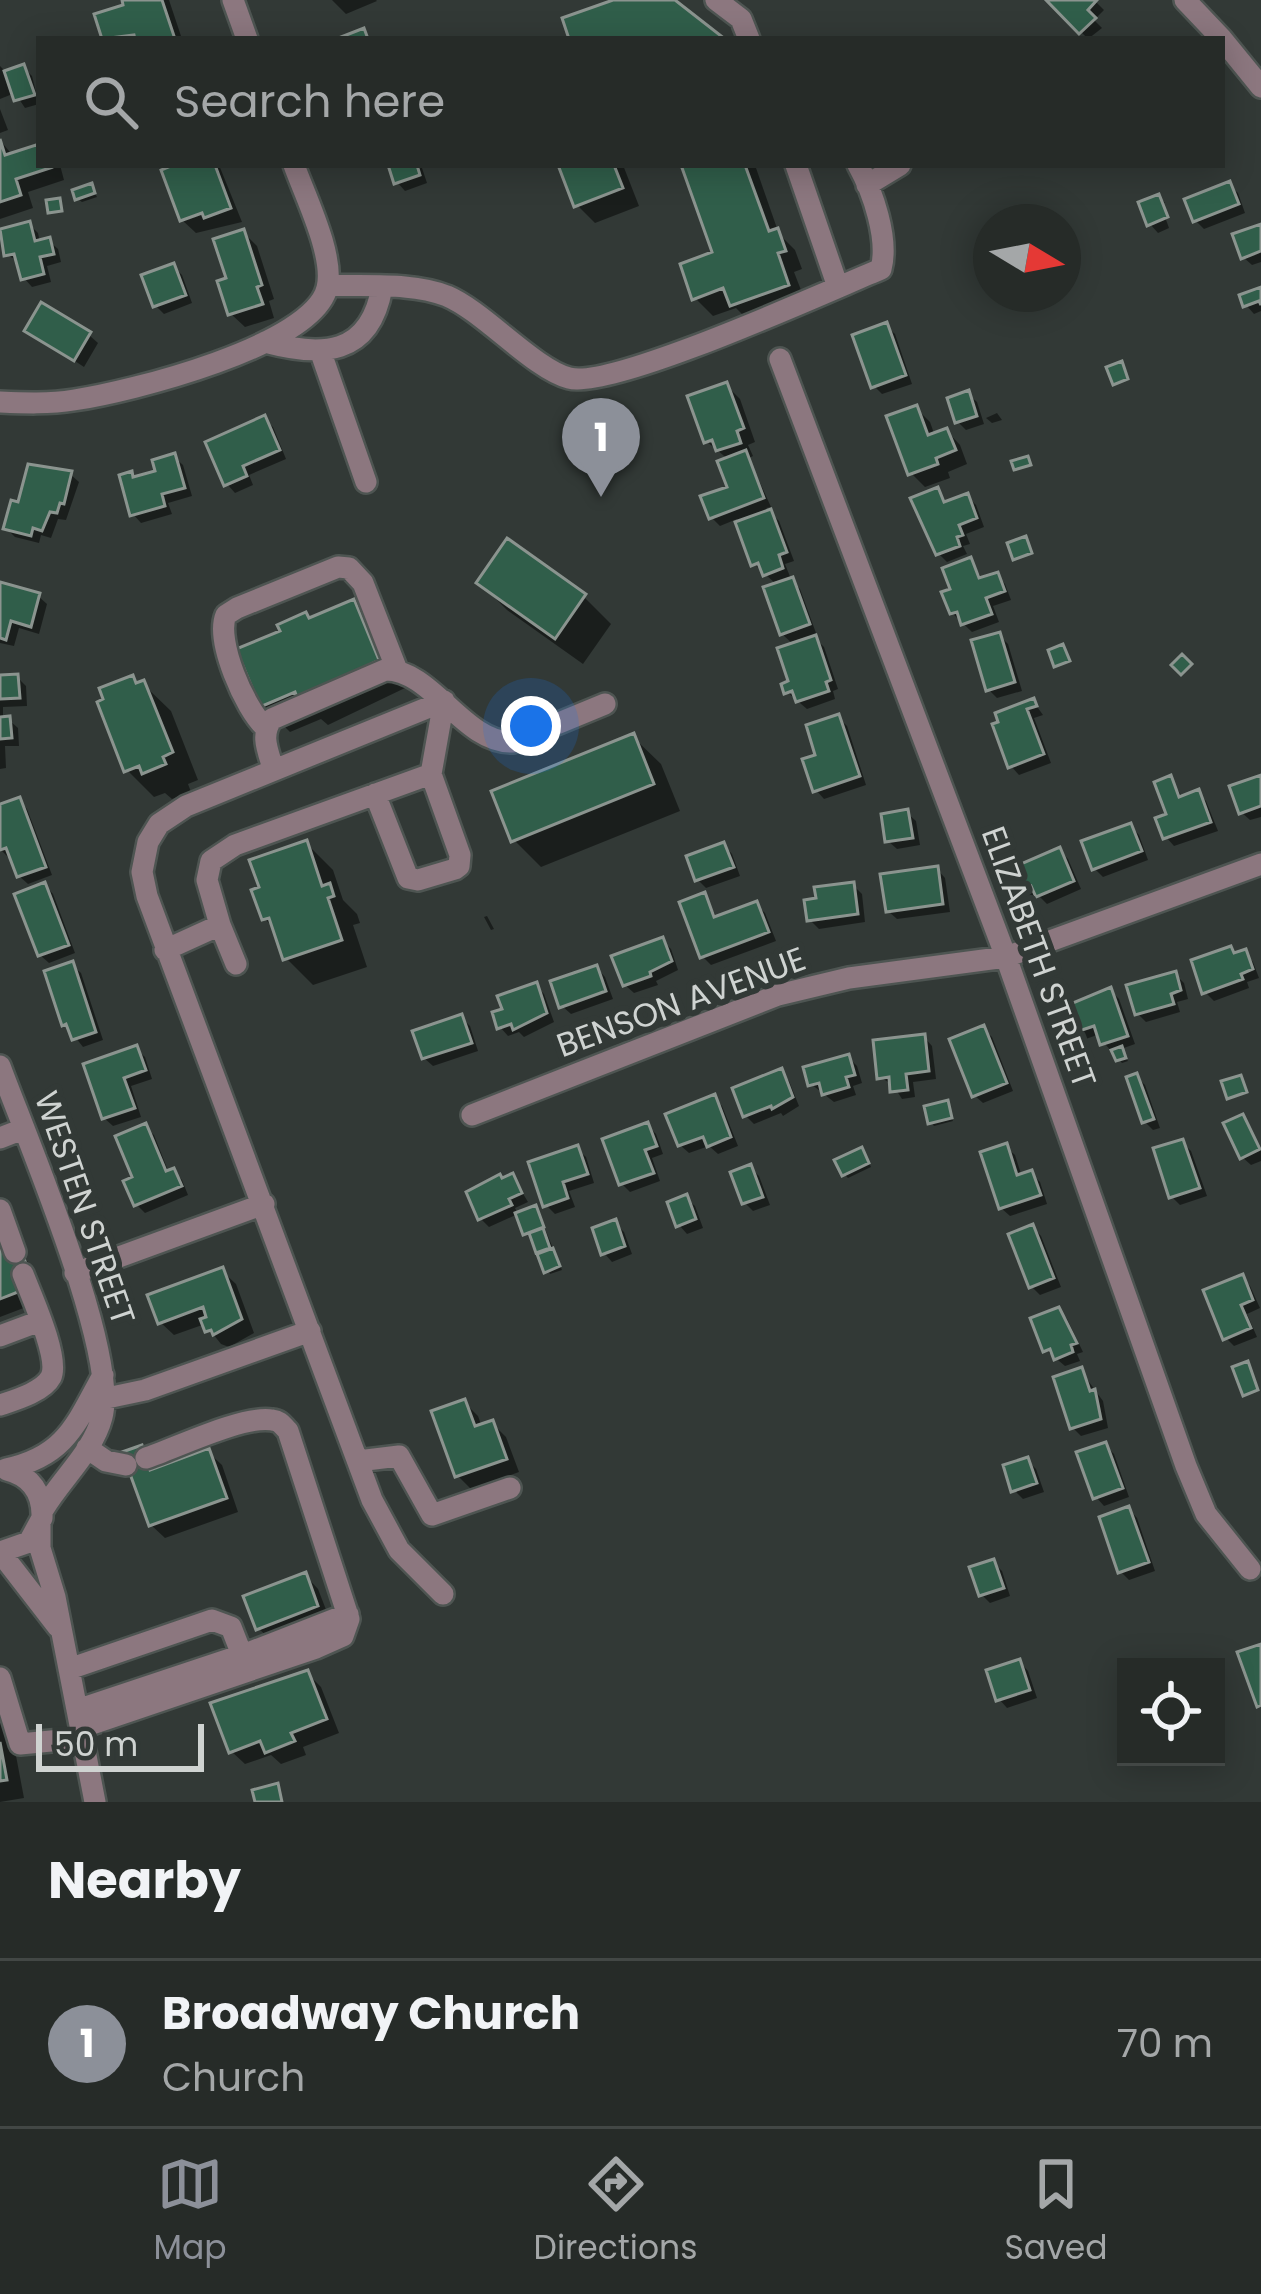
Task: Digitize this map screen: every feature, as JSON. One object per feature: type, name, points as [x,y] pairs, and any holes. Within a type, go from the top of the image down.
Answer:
[{"type":"street","points":[[233,0],[246,36]]},
{"type":"street","points":[[1184,0],[1219,36]]},
{"type":"street","points":[[726,3],[741,19],[748,36]]},
{"type":"street","points":[[1225,43],[1261,87]]},
{"type":"street","points":[[0,402],[72,400],[147,385],[265,342],[307,320],[322,302],[328,285],[326,261],[294,168]]},
{"type":"street","points":[[797,168],[838,287]]},
{"type":"street","points":[[328,285],[448,297],[572,380],[692,347],[881,269],[884,263],[863,175]]},
{"type":"street","points":[[265,342],[321,353],[347,344],[368,326],[390,288]]},
{"type":"street","points":[[321,353],[366,482]]},
{"type":"street","name":"ELIZABETH STREET","points":[[780,359],[1006,957],[1186,1466],[1206,1514],[1250,1569]]},
{"type":"street","points":[[265,727],[252,712],[223,641],[226,615],[237,608],[338,567],[349,568],[363,583],[397,670]]},
{"type":"street","points":[[273,768],[265,740],[265,727],[272,718],[386,670],[397,670],[499,743],[513,742],[605,704]]},
{"type":"street","points":[[443,1594],[399,1550],[372,1500],[264,1204],[164,950],[142,872],[144,851],[153,832],[186,806],[444,701]]},
{"type":"street","points":[[375,794],[408,878],[418,880],[455,868],[461,861],[431,774],[444,701]]},
{"type":"street","points":[[236,964],[220,926],[206,870],[221,852],[431,774]]},
{"type":"street","name":"BENSON AVENUE","points":[[472,1114],[778,995],[850,978],[1006,957],[1261,864]]},
{"type":"street","points":[[164,950],[220,926]]},
{"type":"street","name":"WESTEN STREET","points":[[3,1081],[75,1273],[100,1350],[106,1398],[100,1424],[42,1518]]},
{"type":"street","points":[[0,1138],[23,1129]]},
{"type":"street","points":[[75,1273],[264,1204]]},
{"type":"street","points":[[0,1210],[53,1372],[47,1383],[0,1405]]},
{"type":"street","points":[[0,1336],[40,1321]]},
{"type":"street","points":[[106,1398],[145,1390],[310,1331]]},
{"type":"street","name":"WESTEN STREET","points":[[3,1470],[29,1465],[68,1437],[103,1374]]},
{"type":"street","points":[[0,1678],[20,1744],[343,1636],[348,1614],[288,1430],[281,1424],[263,1420],[242,1424],[136,1462],[106,1461],[87,1448]]},
{"type":"street","points":[[358,1462],[400,1456],[432,1515],[510,1488]]},
{"type":"street","points":[[3,1470],[17,1472],[36,1487],[42,1518],[40,1548],[62,1632],[94,1802]]},
{"type":"street","points":[[42,1518],[20,1548],[0,1552],[62,1632]]},
{"type":"street","points":[[80,1725],[348,1614]]},
{"type":"street","points":[[69,1669],[212,1620],[231,1627],[242,1655]]},
{"type":"building","points":[[122,0],[162,0],[174,36],[101,36],[94,14],[123,5]]},
{"type":"building","points":[[613,0],[675,0],[721,36],[568,36],[562,18]]},
{"type":"building","points":[[1046,0],[1097,0],[1088,10],[1096,18],[1079,34]]},
{"type":"building","points":[[364,28],[367,36],[344,36]]},
{"type":"building","points":[[24,64],[35,95],[14,101],[4,71]]},
{"type":"building","points":[[0,139],[5,155],[36,145],[36,168],[50,168],[16,179],[21,195],[0,202]]},
{"type":"building","points":[[216,168],[231,208],[180,221],[161,170]]},
{"type":"building","points":[[389,168],[418,168],[420,175],[394,184]]},
{"type":"building","points":[[559,168],[615,168],[623,188],[574,207]]},
{"type":"building","points":[[682,168],[746,168],[769,231],[778,228],[786,251],[778,253],[789,285],[730,306],[723,288],[692,300],[680,264],[712,252]]},
{"type":"building","points":[[1230,181],[1239,204],[1193,222],[1184,199]]},
{"type":"building","points":[[92,183],[95,193],[75,200],[72,190]]},
{"type":"building","points":[[1159,194],[1168,217],[1147,226],[1138,202]]},
{"type":"building","points":[[60,198],[62,211],[48,213],[46,200]]},
{"type":"building","points":[[30,221],[35,241],[50,237],[54,254],[40,257],[44,274],[21,280],[14,254],[4,256],[0,229]]},
{"type":"building","points":[[1261,224],[1261,251],[1241,259],[1232,234]]},
{"type":"building","points":[[244,229],[262,285],[257,287],[263,304],[228,315],[217,281],[226,278],[213,239]]},
{"type":"building","points":[[174,263],[186,295],[153,307],[141,275]]},
{"type":"building","points":[[1261,287],[1261,305],[1259,301],[1243,307],[1239,295]]},
{"type":"building","points":[[41,302],[91,332],[74,361],[24,331]]},
{"type":"building","points":[[887,322],[906,375],[871,388],[852,335]]},
{"type":"building","points":[[1122,361],[1128,379],[1113,385],[1106,367]]},
{"type":"building","points":[[727,382],[744,428],[737,431],[741,443],[716,451],[712,440],[704,443],[687,396]]},
{"type":"building","points":[[969,390],[977,416],[955,423],[947,398]]},
{"type":"building","points":[[917,405],[928,435],[947,428],[956,450],[936,458],[938,464],[908,475],[886,416]]},
{"type":"building","points":[[265,415],[280,450],[243,466],[247,476],[224,486],[205,442]]},
{"type":"building","points":[[746,450],[764,498],[709,519],[700,496],[727,487],[717,461]]},
{"type":"building","points":[[175,453],[185,488],[162,494],[165,506],[130,516],[119,475],[155,471],[152,460]]},
{"type":"building","points":[[1028,456],[1031,465],[1014,470],[1011,461]]},
{"type":"building","points":[[28,464],[72,471],[64,504],[60,503],[57,513],[50,512],[42,531],[33,528],[31,536],[3,529],[11,500],[18,502]]},
{"type":"building","points":[[938,487],[944,502],[968,493],[977,518],[959,525],[960,546],[936,555],[910,498]]},
{"type":"building","points":[[771,509],[787,552],[779,555],[783,568],[763,576],[758,563],[751,566],[735,522]]},
{"type":"building","points":[[1026,536],[1032,553],[1013,560],[1007,543]]},
{"type":"building","points":[[507,538],[586,594],[555,639],[476,583]]},
{"type":"building","points":[[971,557],[979,578],[998,572],[1005,591],[986,598],[992,614],[961,625],[957,612],[950,614],[941,592],[950,589],[942,568]]},
{"type":"building","points":[[793,577],[810,624],[780,635],[763,587]]},
{"type":"building","points":[[0,582],[40,593],[31,627],[11,621],[6,640],[0,638]]},
{"type":"building","points":[[354,599],[379,660],[298,700],[295,692],[260,707],[236,649],[280,631],[277,625],[306,612],[309,618]]},
{"type":"building","points":[[1000,632],[1015,682],[986,691],[971,640]]},
{"type":"building","points":[[816,635],[831,680],[826,682],[829,691],[796,702],[792,691],[784,694],[781,684],[788,681],[777,648]]},
{"type":"building","points":[[1063,644],[1070,661],[1054,667],[1048,650]]},
{"type":"building","points":[[1182,654],[1192,664],[1181,675],[1171,665]]},
{"type":"building","points":[[18,674],[20,698],[0,699],[0,675]]},
{"type":"building","points":[[133,675],[136,683],[144,680],[173,752],[163,757],[166,764],[142,774],[139,766],[124,772],[97,702],[103,699],[99,688]]},
{"type":"building","points":[[1034,698],[1037,706],[1027,709],[1044,754],[1008,768],[992,724],[998,722],[995,713]]},
{"type":"building","points":[[839,714],[860,776],[813,792],[802,759],[815,755],[806,725]]},
{"type":"building","points":[[10,716],[12,738],[0,739],[0,717]]},
{"type":"building","points":[[634,733],[654,784],[511,842],[491,791]]},
{"type":"building","points":[[1171,775],[1179,797],[1199,789],[1211,822],[1163,839],[1155,818],[1166,814],[1154,782]]},
{"type":"building","points":[[1261,775],[1261,806],[1239,814],[1229,786]]},
{"type":"building","points":[[20,797],[46,867],[17,877],[6,848],[0,850],[0,804]]},
{"type":"building","points":[[908,809],[913,838],[885,842],[881,814]]},
{"type":"building","points":[[1131,823],[1142,851],[1092,870],[1081,841]]},
{"type":"building","points":[[307,840],[322,886],[330,883],[334,896],[328,898],[342,940],[283,960],[269,918],[262,920],[251,890],[259,887],[249,860]]},
{"type":"building","points":[[724,842],[734,867],[695,881],[686,856]]},
{"type":"building","points":[[1060,847],[1074,881],[1036,897],[1031,886],[1017,892],[1007,870]]},
{"type":"building","points":[[938,866],[943,904],[886,912],[880,874]]},
{"type":"building","points":[[45,882],[69,945],[38,956],[14,894]]},
{"type":"building","points":[[854,882],[858,914],[807,921],[804,900],[816,898],[814,887]]},
{"type":"building","points":[[705,892],[714,917],[757,901],[769,932],[700,958],[679,902]]},
{"type":"building","points":[[663,937],[672,961],[650,972],[651,976],[623,986],[611,956]]},
{"type":"building","points":[[1231,946],[1234,953],[1246,949],[1253,969],[1241,974],[1243,979],[1202,994],[1191,960]]},
{"type":"building","points":[[73,961],[96,1032],[72,1040],[66,1024],[62,1026],[44,971]]},
{"type":"building","points":[[597,965],[606,991],[559,1008],[550,981]]},
{"type":"building","points":[[1176,971],[1181,990],[1171,994],[1174,1004],[1135,1015],[1126,985]]},
{"type":"building","points":[[537,982],[547,1013],[513,1030],[511,1024],[497,1029],[492,1012],[502,1009],[497,996]]},
{"type":"building","points":[[1111,987],[1128,1036],[1100,1045],[1094,1026],[1061,1037],[1055,1017],[1065,1014],[1063,1007]]},
{"type":"building","points":[[462,1014],[472,1043],[422,1059],[412,1031]]},
{"type":"building","points":[[984,1025],[1007,1083],[972,1097],[949,1039]]},
{"type":"building","points":[[925,1034],[929,1071],[906,1074],[908,1090],[890,1092],[889,1077],[877,1079],[873,1040]]},
{"type":"building","points":[[137,1045],[146,1070],[124,1078],[135,1108],[102,1119],[83,1064]]},
{"type":"building","points":[[1122,1046],[1126,1058],[1116,1061],[1111,1050]]},
{"type":"building","points":[[849,1054],[855,1075],[846,1077],[849,1087],[822,1095],[819,1083],[808,1086],[803,1067]]},
{"type":"building","points":[[782,1068],[793,1097],[743,1117],[732,1088]]},
{"type":"building","points":[[1137,1073],[1154,1119],[1142,1123],[1126,1077]]},
{"type":"building","points":[[1241,1075],[1247,1092],[1227,1099],[1221,1081]]},
{"type":"building","points":[[715,1094],[731,1137],[707,1147],[703,1137],[678,1146],[665,1114]]},
{"type":"building","points":[[948,1100],[952,1118],[928,1124],[924,1106]]},
{"type":"building","points":[[1243,1114],[1260,1149],[1240,1159],[1223,1123]]},
{"type":"building","points":[[648,1122],[657,1146],[645,1150],[654,1173],[619,1185],[602,1139]]},
{"type":"building","points":[[146,1123],[166,1171],[174,1168],[182,1186],[134,1206],[123,1181],[132,1177],[115,1136]]},
{"type":"building","points":[[1183,1139],[1200,1188],[1169,1198],[1153,1148]]},
{"type":"building","points":[[1007,1143],[1017,1175],[1032,1170],[1041,1195],[999,1209],[980,1152]]},
{"type":"building","points":[[578,1145],[588,1174],[563,1182],[568,1198],[543,1207],[528,1162]]},
{"type":"building","points":[[862,1147],[869,1163],[842,1176],[834,1160]]},
{"type":"building","points":[[751,1164],[763,1197],[742,1204],[730,1172]]},
{"type":"building","points":[[513,1173],[522,1193],[509,1199],[512,1205],[478,1220],[466,1192],[500,1174],[502,1178]]},
{"type":"building","points":[[687,1194],[696,1219],[676,1227],[667,1202]]},
{"type":"building","points":[[536,1205],[544,1227],[523,1235],[515,1213]]},
{"type":"building","points":[[616,1219],[625,1246],[601,1255],[592,1228]]},
{"type":"building","points":[[1033,1224],[1054,1278],[1029,1288],[1008,1234]]},
{"type":"building","points":[[543,1228],[550,1248],[536,1253],[529,1233]]},
{"type":"building","points":[[0,1231],[21,1250],[29,1272],[23,1290],[0,1299]]},
{"type":"building","points":[[553,1248],[560,1266],[544,1273],[537,1254]]},
{"type":"building","points":[[223,1267],[242,1319],[213,1335],[211,1330],[205,1332],[200,1319],[206,1317],[203,1307],[158,1324],[147,1295]]},
{"type":"building","points":[[1243,1274],[1253,1300],[1241,1305],[1251,1328],[1223,1340],[1203,1290]]},
{"type":"building","points":[[1059,1307],[1077,1343],[1071,1345],[1073,1352],[1054,1360],[1050,1349],[1043,1352],[1030,1318]]},
{"type":"building","points":[[1248,1361],[1258,1390],[1243,1396],[1232,1367]]},
{"type":"building","points":[[1082,1367],[1090,1391],[1095,1389],[1101,1419],[1070,1429],[1053,1377]]},
{"type":"building","points":[[465,1399],[475,1426],[493,1420],[507,1459],[455,1477],[431,1411]]},
{"type":"building","points":[[1106,1442],[1123,1488],[1093,1499],[1076,1452]]},
{"type":"building","points":[[142,1445],[150,1470],[209,1448],[227,1498],[149,1526],[122,1452]]},
{"type":"building","points":[[1028,1457],[1037,1483],[1011,1492],[1003,1465]]},
{"type":"building","points":[[1129,1506],[1149,1562],[1118,1573],[1099,1517]]},
{"type":"building","points":[[994,1559],[1004,1588],[979,1596],[969,1567]]},
{"type":"building","points":[[306,1572],[318,1606],[256,1630],[243,1596]]},
{"type":"building","points":[[1261,1644],[1261,1705],[1257,1707],[1237,1652]]},
{"type":"building","points":[[1020,1659],[1030,1690],[996,1701],[986,1670]]},
{"type":"building","points":[[308,1670],[327,1719],[291,1733],[295,1741],[265,1753],[260,1741],[229,1753],[210,1703]]},
{"type":"building","points":[[0,1742],[7,1780],[0,1781]]},
{"type":"building","points":[[278,1783],[282,1802],[255,1802],[252,1790]]},
{"type":"place","name":"Broadway Church","points":[[601,497]]}]
